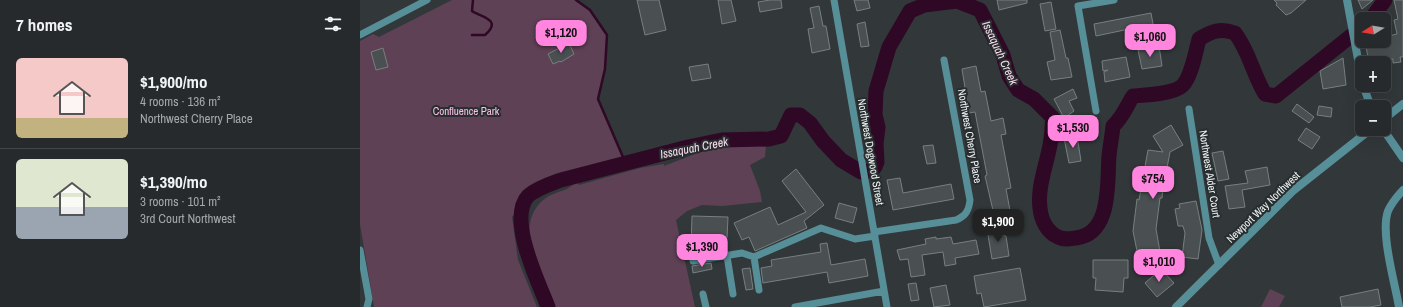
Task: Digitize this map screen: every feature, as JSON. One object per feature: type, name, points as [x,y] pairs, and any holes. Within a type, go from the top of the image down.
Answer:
[{"type":"street","points":[[360,35],[427,0]]},
{"type":"street","name":"Northwest Dogwood Street","points":[[834,0],[887,307]]},
{"type":"street","points":[[1096,111],[1078,6],[1114,0]]},
{"type":"street","points":[[1347,0],[1356,56]]},
{"type":"street","name":"Northwest Cherry Place","points":[[874,234],[956,220],[965,214],[970,200],[944,60]]},
{"type":"street","points":[[1391,113],[1403,104]]},
{"type":"street","name":"Northwest Alder Court","points":[[1189,109],[1209,238],[1219,265]]},
{"type":"street","name":"Newport Way Northwest","points":[[1176,307],[1294,190],[1362,136]]},
{"type":"street","points":[[1388,136],[1403,158]]},
{"type":"street","points":[[1399,307],[1387,241],[1386,220],[1392,202],[1403,190]]},
{"type":"street","points":[[693,261],[742,253],[754,257],[821,228],[855,239],[874,234]]},
{"type":"street","points":[[360,250],[369,299],[367,307]]},
{"type":"street","points":[[727,256],[734,294]]},
{"type":"street","points":[[754,257],[759,290]]},
{"type":"street","points":[[795,307],[884,291]]},
{"type":"street","points":[[703,294],[706,307]]},
{"type":"green space","name":"Confluence Park","points":[[452,0],[576,0],[590,10],[607,35],[605,69],[598,99],[626,164],[544,186],[528,197],[512,217],[518,260],[537,307],[374,307],[360,224],[360,41],[373,34],[379,37]]},
{"type":"green space","points":[[738,145],[766,146],[765,157],[750,165],[760,191],[762,202],[722,206],[702,205],[687,211],[676,220],[695,307],[553,307],[532,253],[530,238],[530,225],[534,212],[544,199],[550,195],[567,189],[577,182],[579,185],[640,168],[664,164],[664,166],[713,147]]},
{"type":"green space","points":[[1270,289],[1285,296],[1279,307],[1261,307]]},
{"type":"building","points":[[637,0],[659,0],[666,30],[645,35]]},
{"type":"building","points":[[718,0],[731,0],[736,21],[722,24]]},
{"type":"building","points":[[781,0],[782,8],[760,12],[758,2]]},
{"type":"building","points":[[854,0],[868,0],[870,8],[857,11]]},
{"type":"building","points":[[997,0],[1027,0],[1027,3],[999,10]]},
{"type":"building","points":[[1274,0],[1306,0],[1291,13],[1286,15],[1276,5],[1277,3]]},
{"type":"building","points":[[1358,0],[1373,0],[1362,9]]},
{"type":"building","points":[[1394,0],[1403,0],[1403,57],[1400,57],[1401,62],[1393,63],[1391,56],[1368,56],[1366,48],[1391,48],[1391,35],[1397,34],[1394,20],[1398,19]]},
{"type":"building","points":[[1051,2],[1056,29],[1045,31],[1040,4]]},
{"type":"building","points":[[819,6],[823,26],[826,26],[830,49],[812,53],[808,29],[814,28],[810,8]]},
{"type":"building","points":[[1151,13],[1153,24],[1096,36],[1094,24]]},
{"type":"building","points":[[865,22],[869,46],[861,47],[857,24]]},
{"type":"building","points":[[1060,30],[1072,77],[1051,80],[1047,62],[1055,60],[1050,32]]},
{"type":"building","points":[[569,43],[574,54],[561,62],[560,61],[553,64],[548,54]]},
{"type":"building","points":[[1159,46],[1162,66],[1142,69],[1138,50]]},
{"type":"building","points":[[383,48],[388,67],[376,70],[371,52]]},
{"type":"building","points":[[1126,57],[1130,77],[1105,82],[1104,72],[1108,70],[1103,71],[1102,61]]},
{"type":"building","points":[[1343,58],[1346,85],[1323,89],[1320,71]]},
{"type":"building","points":[[708,64],[711,78],[692,81],[689,67]]},
{"type":"building","points":[[976,66],[981,92],[985,91],[991,121],[1003,118],[1006,134],[1001,135],[1011,188],[1006,189],[1011,216],[995,219],[985,176],[987,175],[975,112],[969,113],[962,69]]},
{"type":"building","points":[[1073,89],[1077,98],[1069,101],[1074,111],[1064,118],[1054,99]]},
{"type":"building","points":[[1297,104],[1314,117],[1309,123],[1292,111]]},
{"type":"building","points":[[1319,106],[1332,108],[1331,117],[1317,115]]},
{"type":"building","points":[[1171,125],[1183,145],[1170,152],[1165,173],[1162,198],[1160,198],[1156,229],[1162,263],[1157,264],[1160,267],[1141,271],[1133,231],[1137,199],[1139,200],[1148,150],[1163,152],[1153,136]]},
{"type":"building","points":[[1306,128],[1320,137],[1312,149],[1298,140]]},
{"type":"building","points":[[1077,136],[1081,161],[1069,163],[1064,138]]},
{"type":"building","points":[[933,145],[936,163],[927,164],[923,146]]},
{"type":"building","points":[[1223,151],[1229,179],[1218,181],[1212,153]]},
{"type":"building","points":[[1267,167],[1270,185],[1242,190],[1245,207],[1229,209],[1225,186],[1248,183],[1245,171]]},
{"type":"building","points":[[796,169],[824,205],[804,221],[807,228],[755,251],[749,237],[742,240],[734,223],[770,207],[778,225],[806,212],[782,181]]},
{"type":"building","points":[[900,178],[903,193],[951,184],[954,199],[893,210],[887,180]]},
{"type":"building","points":[[1196,201],[1202,230],[1198,259],[1182,257],[1185,233],[1183,226],[1178,226],[1175,209],[1180,208],[1179,204]]},
{"type":"building","points":[[839,203],[857,208],[853,223],[835,218]]},
{"type":"building","points":[[692,216],[728,217],[727,238],[707,238],[710,253],[689,256],[688,249],[691,248]]},
{"type":"building","points":[[1002,226],[1004,236],[1006,236],[1009,256],[992,259],[987,229]]},
{"type":"building","points":[[936,237],[936,239],[951,237],[953,244],[976,240],[979,254],[955,258],[956,264],[945,266],[943,252],[922,255],[925,275],[911,277],[908,259],[900,260],[897,250],[926,244],[925,239]]},
{"type":"building","points":[[827,243],[831,265],[865,259],[868,276],[829,283],[827,272],[763,283],[761,268],[772,266],[771,260],[821,252],[820,244]]},
{"type":"building","points":[[1093,260],[1128,260],[1128,278],[1124,278],[1123,292],[1095,290],[1096,278],[1093,278]]},
{"type":"building","points":[[711,263],[712,269],[693,273],[692,266]]},
{"type":"building","points":[[750,268],[753,289],[746,290],[742,269]]},
{"type":"building","points":[[1020,268],[1026,300],[984,307],[981,293],[977,294],[974,276]]},
{"type":"building","points":[[1161,269],[1174,283],[1157,297],[1145,283]]},
{"type":"building","points":[[916,283],[919,300],[911,301],[908,284]]},
{"type":"building","points":[[946,285],[950,305],[934,307],[930,288]]},
{"type":"building","points":[[1378,289],[1381,305],[1370,307],[1342,307],[1340,297]]},
{"type":"waterway","points":[[472,35],[485,35],[490,30],[492,25],[488,19],[472,11],[473,0]]},
{"type":"waterway","points":[[576,0],[590,10],[607,35],[605,69],[598,99],[626,164]]},
{"type":"waterway","name":"Issaquah Creek","points":[[1376,12],[1385,0]]},
{"type":"waterway","name":"Issaquah Creek","points":[[548,307],[532,267],[523,235],[521,220],[522,206],[528,196],[539,188],[561,180],[688,147],[722,140],[769,139],[781,136],[791,115],[800,115],[810,123],[823,141],[841,160],[861,172],[869,171],[875,167],[877,162],[876,144],[878,127],[875,115],[876,91],[889,47],[910,11],[924,5],[957,1],[980,10],[1003,55],[1009,76],[1018,90],[1034,99],[1053,118],[1050,148],[1043,174],[1039,199],[1043,221],[1054,235],[1064,239],[1076,238],[1088,234],[1096,227],[1102,217],[1107,192],[1109,156],[1113,126],[1122,115],[1133,96],[1151,95],[1172,91],[1182,86],[1191,71],[1199,39],[1216,31],[1235,33],[1244,47],[1265,94],[1276,96],[1355,33]]}]
